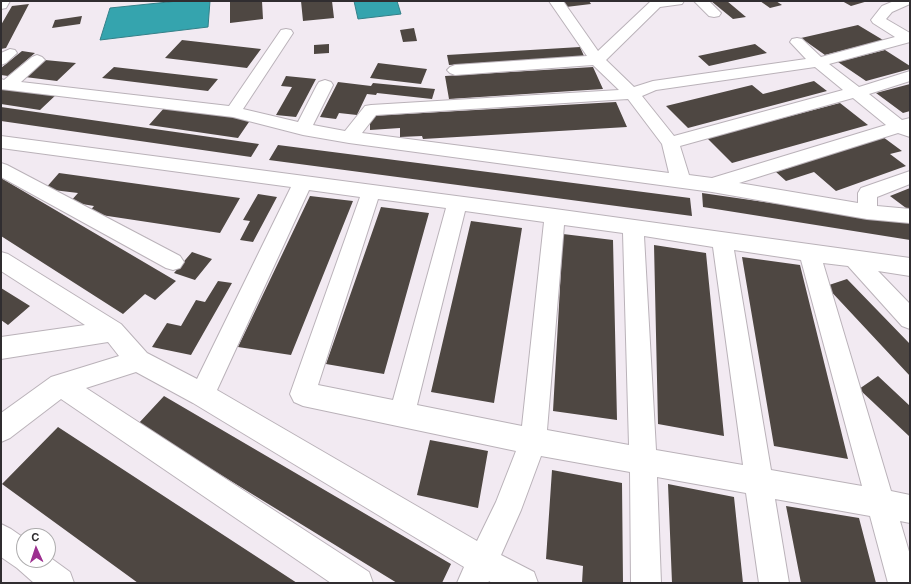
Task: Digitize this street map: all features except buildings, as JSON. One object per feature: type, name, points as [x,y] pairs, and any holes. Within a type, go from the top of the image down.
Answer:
[{"type":"lane","points":[[1,5],[3,1]]},
{"type":"lane","points":[[454,70],[597,60],[656,4],[677,1]]},
{"type":"lane","points":[[701,1],[714,13]]},
{"type":"lane","points":[[905,1],[887,9],[878,20],[908,38]]},
{"type":"lane","points":[[554,2],[597,60],[632,94],[670,143],[681,181]]},
{"type":"lane","points":[[233,112],[286,33]]},
{"type":"lane","points":[[350,137],[371,110],[632,94],[653,86],[818,62],[908,38]]},
{"type":"lane","points":[[797,42],[818,62],[907,127]]},
{"type":"lane","points":[[4,85],[37,60]]},
{"type":"lane","points":[[670,143],[834,97],[858,92],[910,76]]},
{"type":"lane","points":[[4,85],[233,112],[303,129],[350,137],[712,185],[867,212],[910,216]]},
{"type":"lane","points":[[303,129],[325,85]]},
{"type":"lane","points":[[712,185],[907,127]]},
{"type":"lane","points":[[1,142],[555,216],[910,267]]},
{"type":"lane","points":[[1,169],[174,262]]},
{"type":"lane","points":[[867,212],[868,193],[910,177]]},
{"type":"lane","points":[[202,395],[303,183]]},
{"type":"lane","points":[[371,192],[303,394],[533,441],[910,509]]},
{"type":"lane","points":[[402,414],[457,203]]},
{"type":"lane","points":[[477,572],[507,510],[533,441],[555,216]]},
{"type":"lane","points":[[633,227],[643,461],[646,583]]},
{"type":"lane","points":[[722,240],[774,583]]},
{"type":"lane","points":[[810,253],[903,583]]},
{"type":"lane","points":[[854,259],[910,320]]},
{"type":"lane","points":[[1,260],[113,331],[138,361],[202,395],[477,572],[523,583]]},
{"type":"lane","points":[[1,348],[113,331]]},
{"type":"lane","points":[[1,429],[60,385],[138,361]]},
{"type":"lane","points":[[60,385],[358,583]]},
{"type":"lane","points":[[1,539],[16,550]]},
{"type":"lane","points":[[39,568],[59,583]]},
{"type":"water","points":[[178,1],[210,1],[208,27],[100,40],[110,8]]},
{"type":"water","points":[[354,1],[397,1],[401,14],[358,19]]}]
